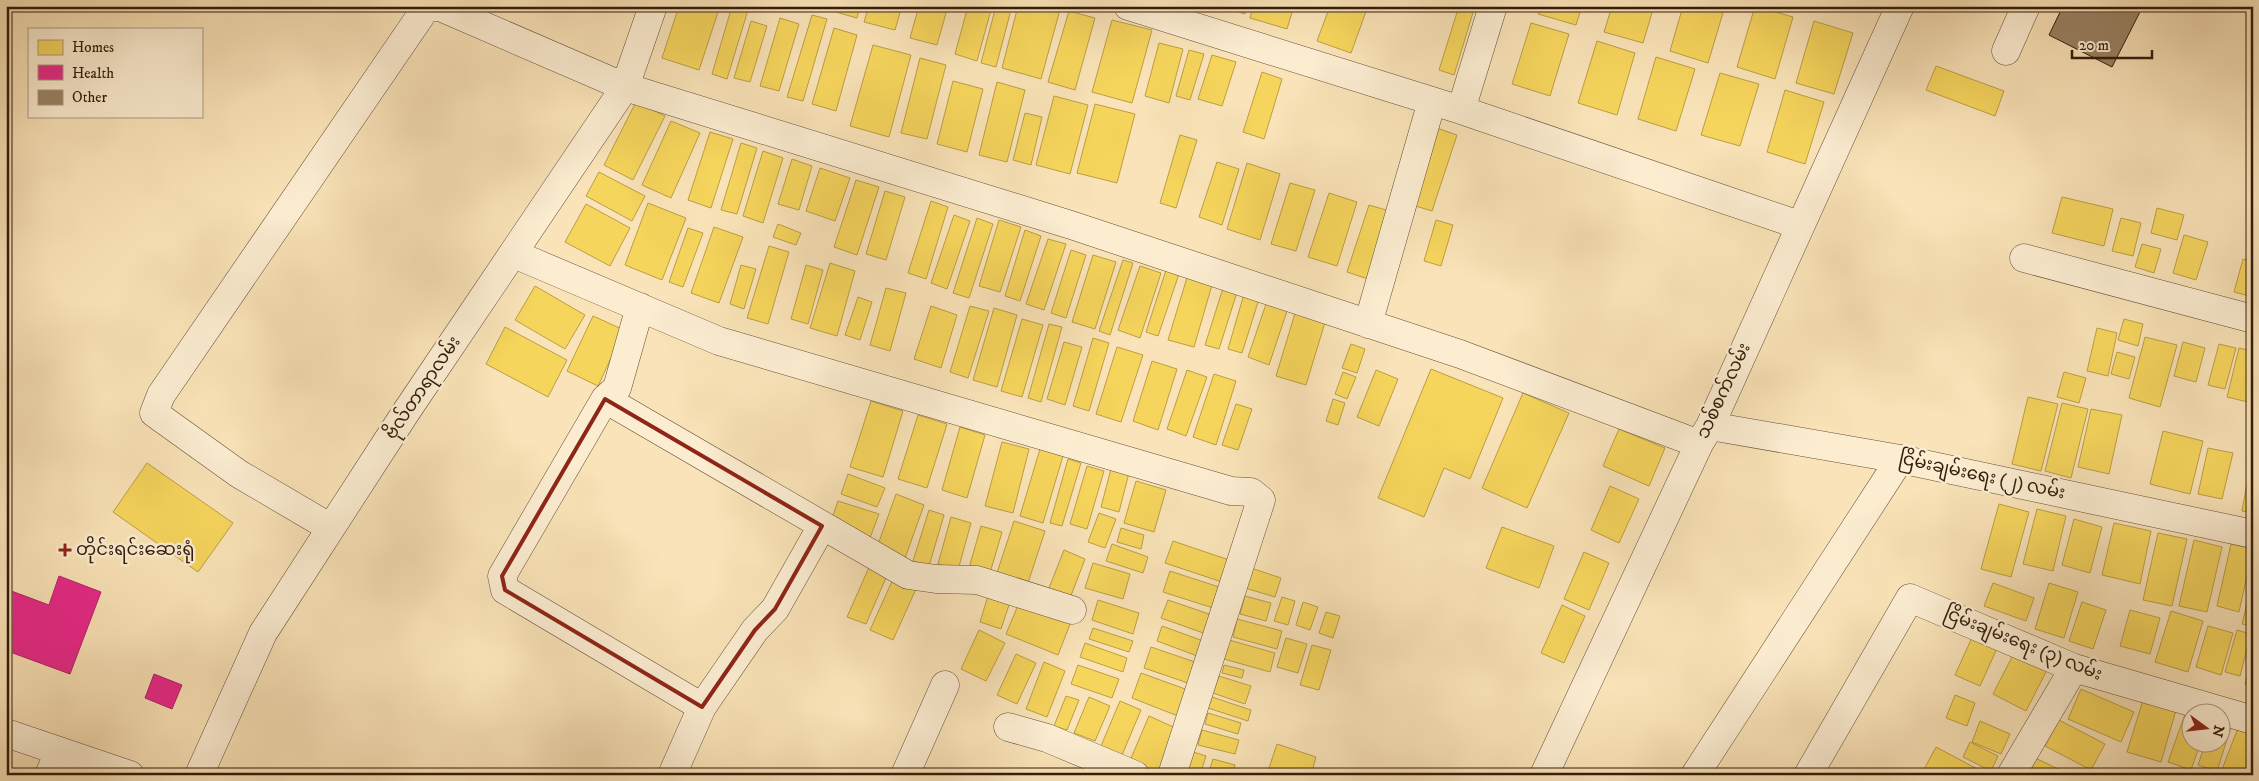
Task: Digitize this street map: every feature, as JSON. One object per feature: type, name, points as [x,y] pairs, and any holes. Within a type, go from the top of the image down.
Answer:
[{"type":"street","name":"ဗိုလ်တာရာလမ်း","points":[[199,775],[263,633],[406,412],[625,87],[653,6]]},
{"type":"street","points":[[1128,6],[1432,100],[1799,225]]},
{"type":"street","points":[[1461,110],[1493,6]]},
{"type":"street","name":"သစ်စက်လမ်း","points":[[1544,775],[1704,435],[1900,6]]},
{"type":"street","points":[[2006,51],[2026,6]]},
{"type":"street","name":"ငြိမ်းချမ်းရေး (၂) လမ်း","points":[[331,528],[239,474],[154,413],[161,395],[426,8],[440,7],[625,87],[1072,225],[1704,435],[1900,460],[2253,534]]},
{"type":"street","points":[[1368,324],[1432,100]]},
{"type":"street","points":[[514,254],[719,341],[1231,491],[1251,492],[1261,500],[1172,775]]},
{"type":"street","points":[[2024,258],[2253,319]]},
{"type":"street","points":[[640,307],[617,388],[605,399],[502,576],[505,590],[702,707]]},
{"type":"street","points":[[605,399],[908,575],[936,580],[977,580],[1072,610]]},
{"type":"street","points":[[1695,775],[1900,460]]},
{"type":"street","points":[[672,775],[702,707],[755,630],[775,609],[822,526]]},
{"type":"street","name":"ငြိမ်းချမ်းရေး (၃) လမ်း","points":[[1808,775],[1910,598],[2074,668],[2253,720]]},
{"type":"street","points":[[2011,775],[2074,668]]},
{"type":"street","points":[[905,775],[945,685]]},
{"type":"street","points":[[1008,728],[1047,738],[1135,775]]},
{"type":"street","points":[[6,733],[54,763],[130,775]]},
{"type":"highlighted area","points":[[605,399],[822,526],[775,609],[755,630],[702,707],[505,590],[502,576]]},
{"type":"building: Homes","points":[[679,6],[720,6],[699,70],[662,58]]},
{"type":"building: Homes","points":[[732,6],[748,10],[727,79],[712,74]]},
{"type":"building: Homes","points":[[834,6],[860,6],[857,18],[832,11]]},
{"type":"building: Homes","points":[[869,6],[902,6],[895,30],[864,22]]},
{"type":"building: Homes","points":[[919,6],[948,6],[937,45],[910,38]]},
{"type":"building: Homes","points":[[968,6],[992,6],[977,61],[955,54]]},
{"type":"building: Homes","points":[[996,6],[1012,6],[996,67],[981,63]]},
{"type":"building: Homes","points":[[1018,6],[1061,6],[1041,79],[1002,68]]},
{"type":"building: Homes","points":[[1219,6],[1247,6],[1245,14]]},
{"type":"building: Homes","points":[[1253,6],[1294,6],[1287,29],[1250,18]]},
{"type":"building: Homes","points":[[1330,6],[1368,6],[1351,53],[1317,41]]},
{"type":"building: Homes","points":[[1459,6],[1475,6],[1454,75],[1439,70]]},
{"type":"building: Homes","points":[[1540,6],[1582,6],[1576,25],[1538,14]]},
{"type":"building: Homes","points":[[1612,6],[1654,6],[1643,43],[1604,32]]},
{"type":"building: Homes","points":[[1683,6],[1725,6],[1708,63],[1670,51]]},
{"type":"building: Homes","points":[[1755,6],[1793,17],[1775,79],[1737,67]]},
{"type":"building: Homes","points":[[1069,11],[1095,18],[1075,90],[1048,82]]},
{"type":"building: Homes","points":[[812,15],[827,19],[803,101],[787,97]]},
{"type":"building: Homes","points":[[780,18],[799,24],[779,91],[760,86]]},
{"type":"building: Homes","points":[[1112,20],[1152,30],[1132,103],[1092,92]]},
{"type":"building: Homes","points":[[751,21],[767,26],[750,82],[734,78]]},
{"type":"building: Homes","points":[[1814,21],[1853,33],[1834,94],[1796,83]]},
{"type":"building: Homes","points":[[1531,23],[1569,34],[1550,96],[1512,84]]},
{"type":"building: Homes","points":[[834,28],[857,35],[836,111],[812,104]]},
{"type":"building: Homes","points":[[1597,41],[1635,53],[1617,115],[1578,103]]},
{"type":"building: Homes","points":[[1159,43],[1183,49],[1169,103],[1145,96]]},
{"type":"building: Homes","points":[[873,45],[911,55],[889,137],[850,126]]},
{"type":"building: Homes","points":[[1189,50],[1204,54],[1190,100],[1176,96]]},
{"type":"building: Homes","points":[[1212,55],[1236,62],[1222,106],[1198,99]]},
{"type":"building: Homes","points":[[1656,57],[1695,69],[1676,131],[1638,119]]},
{"type":"building: Homes","points":[[920,58],[946,65],[927,139],[901,133]]},
{"type":"building: Homes","points":[[1936,66],[2004,91],[1995,116],[1926,90]]},
{"type":"building: Homes","points":[[1262,72],[1282,79],[1264,139],[1243,132]]},
{"type":"building: Homes","points":[[1720,73],[1759,84],[1740,146],[1701,135]]},
{"type":"building: Homes","points":[[953,81],[983,89],[967,152],[937,144]]},
{"type":"building: Homes","points":[[997,82],[1025,90],[1007,162],[979,155]]},
{"type":"building: Homes","points":[[1785,90],[1824,102],[1805,164],[1767,152]]},
{"type":"building: Homes","points":[[1054,96],[1088,105],[1070,174],[1036,165]]},
{"type":"building: Homes","points":[[636,102],[665,116],[633,180],[604,165]]},
{"type":"building: Homes","points":[[1095,104],[1135,114],[1117,183],[1077,173]]},
{"type":"building: Homes","points":[[1025,113],[1042,117],[1031,165],[1013,160]]},
{"type":"building: Homes","points":[[671,121],[700,133],[671,198],[642,185]]},
{"type":"building: Homes","points":[[1434,127],[1457,135],[1432,211],[1409,204]]},
{"type":"building: Homes","points":[[710,132],[733,139],[711,208],[688,200]]},
{"type":"building: Homes","points":[[1180,135],[1197,140],[1176,208],[1160,203]]},
{"type":"building: Homes","points":[[741,143],[757,148],[737,214],[721,210]]},
{"type":"building: Homes","points":[[763,151],[783,158],[763,223],[743,216]]},
{"type":"building: Homes","points":[[792,159],[812,166],[799,210],[778,204]]},
{"type":"building: Homes","points":[[1217,162],[1239,169],[1222,225],[1199,217]]},
{"type":"building: Homes","points":[[1247,163],[1280,174],[1260,240],[1227,229]]},
{"type":"building: Homes","points":[[820,168],[850,178],[835,221],[806,211]]},
{"type":"building: Homes","points":[[599,172],[645,196],[632,221],[586,196]]},
{"type":"building: Homes","points":[[856,180],[879,187],[857,255],[834,247]]},
{"type":"building: Homes","points":[[1290,183],[1315,190],[1296,251],[1271,244]]},
{"type":"building: Homes","points":[[885,191],[905,197],[886,260],[866,254]]},
{"type":"building: Homes","points":[[1329,193],[1357,202],[1337,266],[1308,257]]},
{"type":"building: Homes","points":[[2062,197],[2113,209],[2104,246],[2052,233]]},
{"type":"building: Homes","points":[[931,201],[948,207],[926,279],[908,273]]},
{"type":"building: Homes","points":[[648,203],[686,218],[662,280],[625,265]]},
{"type":"building: Homes","points":[[586,204],[630,228],[610,266],[565,242]]},
{"type":"building: Homes","points":[[1369,205],[1393,212],[1371,280],[1347,272]]},
{"type":"building: Homes","points":[[2157,208],[2184,215],[2177,240],[2151,233]]},
{"type":"building: Homes","points":[[954,215],[970,221],[947,289],[931,283]]},
{"type":"building: Homes","points":[[977,218],[993,224],[969,298],[953,293]]},
{"type":"building: Homes","points":[[2121,218],[2141,223],[2133,256],[2112,251]]},
{"type":"building: Homes","points":[[999,220],[1021,227],[1000,292],[979,286]]},
{"type":"building: Homes","points":[[1436,220],[1453,225],[1441,266],[1424,261]]},
{"type":"building: Homes","points":[[778,224],[801,233],[796,245],[773,237]]},
{"type":"building: Homes","points":[[714,227],[743,237],[719,303],[691,293]]},
{"type":"building: Homes","points":[[688,228],[703,233],[683,287],[669,282]]},
{"type":"building: Homes","points":[[1025,230],[1041,236],[1020,301],[1005,296]]},
{"type":"building: Homes","points":[[2184,235],[2208,242],[2196,280],[2173,273]]},
{"type":"building: Homes","points":[[1048,239],[1066,244],[1044,310],[1026,304]]},
{"type":"building: Homes","points":[[2142,244],[2161,249],[2154,273],[2135,267]]},
{"type":"building: Homes","points":[[769,246],[789,252],[768,324],[747,318]]},
{"type":"building: Homes","points":[[1071,250],[1086,255],[1066,318],[1051,313]]},
{"type":"building: Homes","points":[[1093,255],[1116,262],[1095,329],[1072,322]]},
{"type":"building: Homes","points":[[2243,259],[2253,262],[2253,297],[2234,292]]},
{"type":"building: Homes","points":[[1123,260],[1133,263],[1110,335],[1099,331]]},
{"type":"building: Homes","points":[[830,263],[855,271],[837,336],[810,328]]},
{"type":"building: Homes","points":[[1168,264],[1181,268],[1158,336],[1146,332]]},
{"type":"building: Homes","points":[[741,265],[756,269],[744,309],[730,304]]},
{"type":"building: Homes","points":[[806,265],[823,270],[808,324],[791,319]]},
{"type":"building: Homes","points":[[1140,266],[1161,273],[1140,338],[1118,330]]},
{"type":"building: Homes","points":[[1189,271],[1214,278],[1194,347],[1168,340]]},
{"type":"building: Homes","points":[[1224,285],[1238,289],[1219,349],[1205,345]]},
{"type":"building: Homes","points":[[535,286],[585,315],[565,349],[515,320]]},
{"type":"building: Homes","points":[[886,288],[906,293],[890,351],[870,345]]},
{"type":"building: Homes","points":[[1244,294],[1259,299],[1242,353],[1228,349]]},
{"type":"building: Homes","points":[[858,297],[872,302],[860,340],[845,335]]},
{"type":"building: Homes","points":[[1266,304],[1287,311],[1269,365],[1248,357]]},
{"type":"building: Homes","points":[[931,306],[957,315],[941,368],[914,359]]},
{"type":"building: Homes","points":[[970,306],[989,311],[968,378],[950,372]]},
{"type":"building: Homes","points":[[994,308],[1017,315],[997,387],[973,380]]},
{"type":"building: Homes","points":[[1296,310],[1326,319],[1306,385],[1276,376]]},
{"type":"building: Homes","points":[[593,316],[624,330],[598,386],[567,371]]},
{"type":"building: Homes","points":[[1022,319],[1043,325],[1022,397],[1001,391]]},
{"type":"building: Homes","points":[[2124,319],[2143,324],[2138,346],[2118,340]]},
{"type":"building: Homes","points":[[1049,324],[1062,327],[1041,402],[1028,398]]},
{"type":"building: Homes","points":[[505,327],[567,360],[548,397],[486,364]]},
{"type":"building: Homes","points":[[2097,328],[2117,333],[2108,376],[2087,371]]},
{"type":"building: Homes","points":[[2145,337],[2177,345],[2160,407],[2129,398]]},
{"type":"building: Homes","points":[[1093,338],[1109,343],[1089,411],[1073,406]]},
{"type":"building: Homes","points":[[1064,342],[1082,347],[1065,405],[1047,399]]},
{"type":"building: Homes","points":[[2183,342],[2205,348],[2196,382],[2174,376]]},
{"type":"building: Homes","points":[[1351,344],[1365,349],[1357,373],[1342,368]]},
{"type":"building: Homes","points":[[2219,344],[2236,348],[2225,389],[2208,385]]},
{"type":"building: Homes","points":[[1117,347],[1143,355],[1121,422],[1096,414]]},
{"type":"building: Homes","points":[[2239,348],[2253,351],[2252,403],[2227,397]]},
{"type":"building: Homes","points":[[2117,352],[2135,357],[2129,379],[2111,374]]},
{"type":"building: Homes","points":[[1152,361],[1177,369],[1158,430],[1133,421]]},
{"type":"building: Homes","points":[[1431,369],[1503,398],[1470,479],[1444,468],[1424,517],[1378,498]]},
{"type":"building: Homes","points":[[1187,370],[1207,377],[1186,436],[1167,429]]},
{"type":"building: Homes","points":[[1376,370],[1398,379],[1379,426],[1357,417]]},
{"type":"building: Homes","points":[[1343,372],[1356,377],[1347,399],[1335,394]]},
{"type":"building: Homes","points":[[2064,372],[2086,378],[2079,403],[2057,397]]},
{"type":"building: Homes","points":[[1214,374],[1236,381],[1216,445],[1193,437]]},
{"type":"building: Homes","points":[[1523,393],[1569,413],[1527,508],[1482,488]]},
{"type":"building: Homes","points":[[2028,397],[2058,404],[2041,471],[2012,464]]},
{"type":"building: Homes","points":[[1333,399],[1345,403],[1338,425],[1326,421]]},
{"type":"building: Homes","points":[[871,401],[903,411],[883,477],[850,467]]},
{"type":"building: Homes","points":[[2062,403],[2088,409],[2071,478],[2045,471]]},
{"type":"building: Homes","points":[[1236,404],[1252,409],[1238,450],[1222,445]]},
{"type":"building: Homes","points":[[2091,409],[2122,415],[2109,474],[2078,467]]},
{"type":"building: Homes","points":[[918,415],[947,424],[927,488],[898,479]]},
{"type":"building: Homes","points":[[960,427],[985,435],[967,498],[942,490]]},
{"type":"building: Homes","points":[[1619,429],[1665,448],[1649,486],[1603,466]]},
{"type":"building: Homes","points":[[2163,431],[2203,441],[2190,494],[2150,484]]},
{"type":"building: Homes","points":[[2253,440],[2253,461],[2247,460]]},
{"type":"building: Homes","points":[[1002,442],[1029,449],[1013,513],[985,506]]},
{"type":"building: Homes","points":[[2208,448],[2233,453],[2222,499],[2198,494]]},
{"type":"building: Homes","points":[[1040,449],[1063,456],[1043,523],[1020,516]]},
{"type":"building: Homes","points":[[1068,459],[1081,463],[1062,526],[1050,523]]},
{"type":"building: Homes","points":[[147,463],[233,523],[198,572],[113,512]]},
{"type":"building: Homes","points":[[1087,466],[1104,471],[1087,529],[1070,524]]},
{"type":"building: Homes","points":[[2250,467],[2253,468],[2253,513],[2242,511]]},
{"type":"building: Homes","points":[[1111,469],[1129,473],[1119,512],[1101,507]]},
{"type":"building: Homes","points":[[848,474],[885,488],[877,507],[841,494]]},
{"type":"building: Homes","points":[[1136,481],[1166,490],[1154,532],[1124,523]]},
{"type":"building: Homes","points":[[1610,486],[1639,499],[1619,543],[1591,530]]},
{"type":"building: Homes","points":[[896,494],[924,505],[904,561],[876,550]]},
{"type":"building: Homes","points":[[838,501],[879,514],[870,538],[830,524]]},
{"type":"building: Homes","points":[[1999,504],[2029,512],[2011,577],[1981,569]]},
{"type":"building: Homes","points":[[2037,509],[2066,516],[2053,571],[2023,564]]},
{"type":"building: Homes","points":[[929,510],[944,515],[929,566],[913,561]]},
{"type":"building: Homes","points":[[1099,513],[1116,519],[1105,548],[1088,542]]},
{"type":"building: Homes","points":[[951,517],[971,523],[958,570],[938,564]]},
{"type":"building: Homes","points":[[2074,519],[2102,527],[2090,573],[2062,565]]},
{"type":"building: Homes","points":[[1014,521],[1045,531],[1028,583],[997,573]]},
{"type":"building: Homes","points":[[2114,523],[2151,531],[2140,584],[2102,575]]},
{"type":"building: Homes","points":[[981,526],[1002,532],[990,573],[969,568]]},
{"type":"building: Homes","points":[[1502,527],[1554,546],[1539,588],[1486,568]]},
{"type":"building: Homes","points":[[1121,528],[1144,535],[1141,549],[1117,542]]},
{"type":"building: Homes","points":[[2158,533],[2187,539],[2172,606],[2143,600]]},
{"type":"building: Homes","points":[[2194,540],[2222,547],[2207,612],[2179,606]]},
{"type":"building: Homes","points":[[1173,541],[1232,561],[1225,583],[1165,563]]},
{"type":"building: Homes","points":[[1112,544],[1148,557],[1143,573],[1106,561]]},
{"type":"building: Homes","points":[[2231,544],[2253,549],[2239,612],[2217,606]]},
{"type":"building: Homes","points":[[1064,550],[1085,559],[1069,601],[1047,593]]},
{"type":"building: Homes","points":[[1584,552],[1609,563],[1589,610],[1564,599]]},
{"type":"building: Homes","points":[[1093,563],[1130,574],[1123,599],[1085,588]]},
{"type":"building: Homes","points":[[870,565],[888,573],[866,624],[847,617]]},
{"type":"building: Homes","points":[[1251,568],[1281,578],[1275,597],[1245,588]]},
{"type":"building: Homes","points":[[1170,571],[1219,587],[1213,608],[1163,592]]},
{"type":"building: Homes","points":[[893,579],[916,589],[893,640],[870,630]]},
{"type":"building: Homes","points":[[2253,579],[2253,626],[2242,624]]},
{"type":"building: Homes","points":[[1993,583],[2034,598],[2026,621],[1984,606]]},
{"type":"building: Homes","points":[[2049,583],[2078,592],[2064,638],[2035,629]]},
{"type":"building: Homes","points":[[990,589],[1012,596],[1001,629],[980,622]]},
{"type":"building: Homes","points":[[1245,596],[1271,603],[1266,621],[1240,614]]},
{"type":"building: Homes","points":[[1282,597],[1295,601],[1288,625],[1274,621]]},
{"type":"building: Homes","points":[[1021,598],[1072,619],[1058,655],[1006,634]]},
{"type":"building: Homes","points":[[1098,600],[1139,613],[1133,634],[1092,620]]},
{"type":"building: Homes","points":[[1168,600],[1215,616],[1209,635],[1161,618]]},
{"type":"building: Homes","points":[[1303,602],[1318,607],[1310,630],[1296,625]]},
{"type":"building: Homes","points":[[2082,602],[2106,610],[2093,649],[2069,641]]},
{"type":"building: Homes","points":[[1562,605],[1585,616],[1564,663],[1541,653]]},
{"type":"building: Homes","points":[[2130,610],[2160,618],[2150,654],[2120,646]]},
{"type":"building: Homes","points":[[2171,611],[2203,621],[2188,672],[2155,662]]},
{"type":"building: Homes","points":[[1326,612],[1340,616],[1333,638],[1319,633]]},
{"type":"building: Homes","points":[[1237,619],[1282,631],[1277,649],[1233,637]]},
{"type":"building: Homes","points":[[1162,626],[1206,642],[1200,657],[1157,641]]},
{"type":"building: Homes","points":[[2208,626],[2233,633],[2221,675],[2196,667]]},
{"type":"building: Homes","points":[[1093,628],[1133,641],[1129,652],[1089,639]]},
{"type":"building: Homes","points":[[979,630],[1005,643],[986,681],[961,669]]},
{"type":"building: Homes","points":[[2237,630],[2251,634],[2240,676],[2225,672]]},
{"type":"building: Homes","points":[[1974,633],[1999,644],[1980,686],[1955,675]]},
{"type":"building: Homes","points":[[1286,638],[1307,644],[1298,673],[1277,667]]},
{"type":"building: Homes","points":[[1229,640],[1275,653],[1270,672],[1224,659]]},
{"type":"building: Homes","points":[[1085,643],[1127,658],[1123,672],[1080,657]]},
{"type":"building: Homes","points":[[1312,645],[1331,650],[1319,690],[1300,685]]},
{"type":"building: Homes","points":[[1151,647],[1195,662],[1188,683],[1144,668]]},
{"type":"building: Homes","points":[[2014,653],[2047,670],[2026,711],[1993,694]]},
{"type":"building: Homes","points":[[2253,653],[2253,686],[2245,684]]},
{"type":"building: Homes","points":[[1016,654],[1036,663],[1017,704],[997,695]]},
{"type":"building: Homes","points":[[1044,662],[1065,671],[1047,717],[1026,709]]},
{"type":"building: Homes","points":[[1078,665],[1119,679],[1112,698],[1071,684]]},
{"type":"building: Homes","points":[[1224,665],[1244,670],[1242,678],[1222,673]]},
{"type":"building: Homes","points":[[1141,673],[1188,690],[1178,716],[1132,698]]},
{"type":"building: Homes","points":[[1219,676],[1251,686],[1245,704],[1213,693]]},
{"type":"building: Homes","points":[[2081,689],[2134,712],[2121,742],[2068,719]]},
{"type":"building: Homes","points":[[1955,695],[1975,703],[1967,726],[1946,718]]},
{"type":"building: Homes","points":[[1066,696],[1079,700],[1067,730],[1054,726]]},
{"type":"building: Homes","points":[[1089,697],[1110,706],[1095,741],[1074,733]]},
{"type":"building: Homes","points":[[1212,697],[1251,710],[1248,721],[1208,708]]},
{"type":"building: Homes","points":[[2143,700],[2176,710],[2161,762],[2127,752]]},
{"type":"building: Homes","points":[[1120,701],[1141,710],[1122,755],[1101,746]]},
{"type":"building: Homes","points":[[1208,713],[1241,723],[1238,734],[1205,724]]},
{"type":"building: Homes","points":[[1149,716],[1180,730],[1160,775],[1129,763]]},
{"type":"building: Homes","points":[[2059,720],[2105,744],[2091,770],[2045,746]]},
{"type":"building: Homes","points":[[1980,721],[2010,734],[2001,754],[1972,742]]},
{"type":"building: Homes","points":[[2182,722],[2182,754],[2197,754],[2191,770],[2168,762]]},
{"type":"building: Homes","points":[[2238,728],[2253,734],[2253,757],[2246,775],[2229,775],[2221,772],[2228,754],[2232,754],[2232,744]]},
{"type":"building: Homes","points":[[1202,730],[1239,740],[1235,754],[1198,745]]},
{"type":"building: Homes","points":[[1970,742],[1998,756],[1991,771],[1963,757]]},
{"type":"building: Homes","points":[[1277,744],[1316,757],[1311,775],[1289,775],[1269,768]]},
{"type":"building: Homes","points":[[1936,747],[1981,771],[1979,775],[1921,775]]},
{"type":"building: Homes","points":[[1187,750],[1206,756],[1200,775],[1179,775]]},
{"type":"building: Homes","points":[[2202,754],[2222,754],[2217,771],[2198,765]]},
{"type":"building: Homes","points":[[2031,756],[2071,775],[2022,775]]},
{"type":"building: Homes","points":[[1213,759],[1235,765],[1232,775],[1208,775]]},
{"type":"building: Health","points":[[59,576],[101,592],[70,674],[10,652],[6,661],[6,589],[49,605]]},
{"type":"building: Health","points":[[154,674],[182,685],[172,709],[145,698]]},
{"type":"building: Other","points":[[2063,6],[2143,6],[2112,67],[2049,35]]},
{"type":"place","name":"တိုင်းရင်းဆေးရုံ","points":[[65,550]]}]
